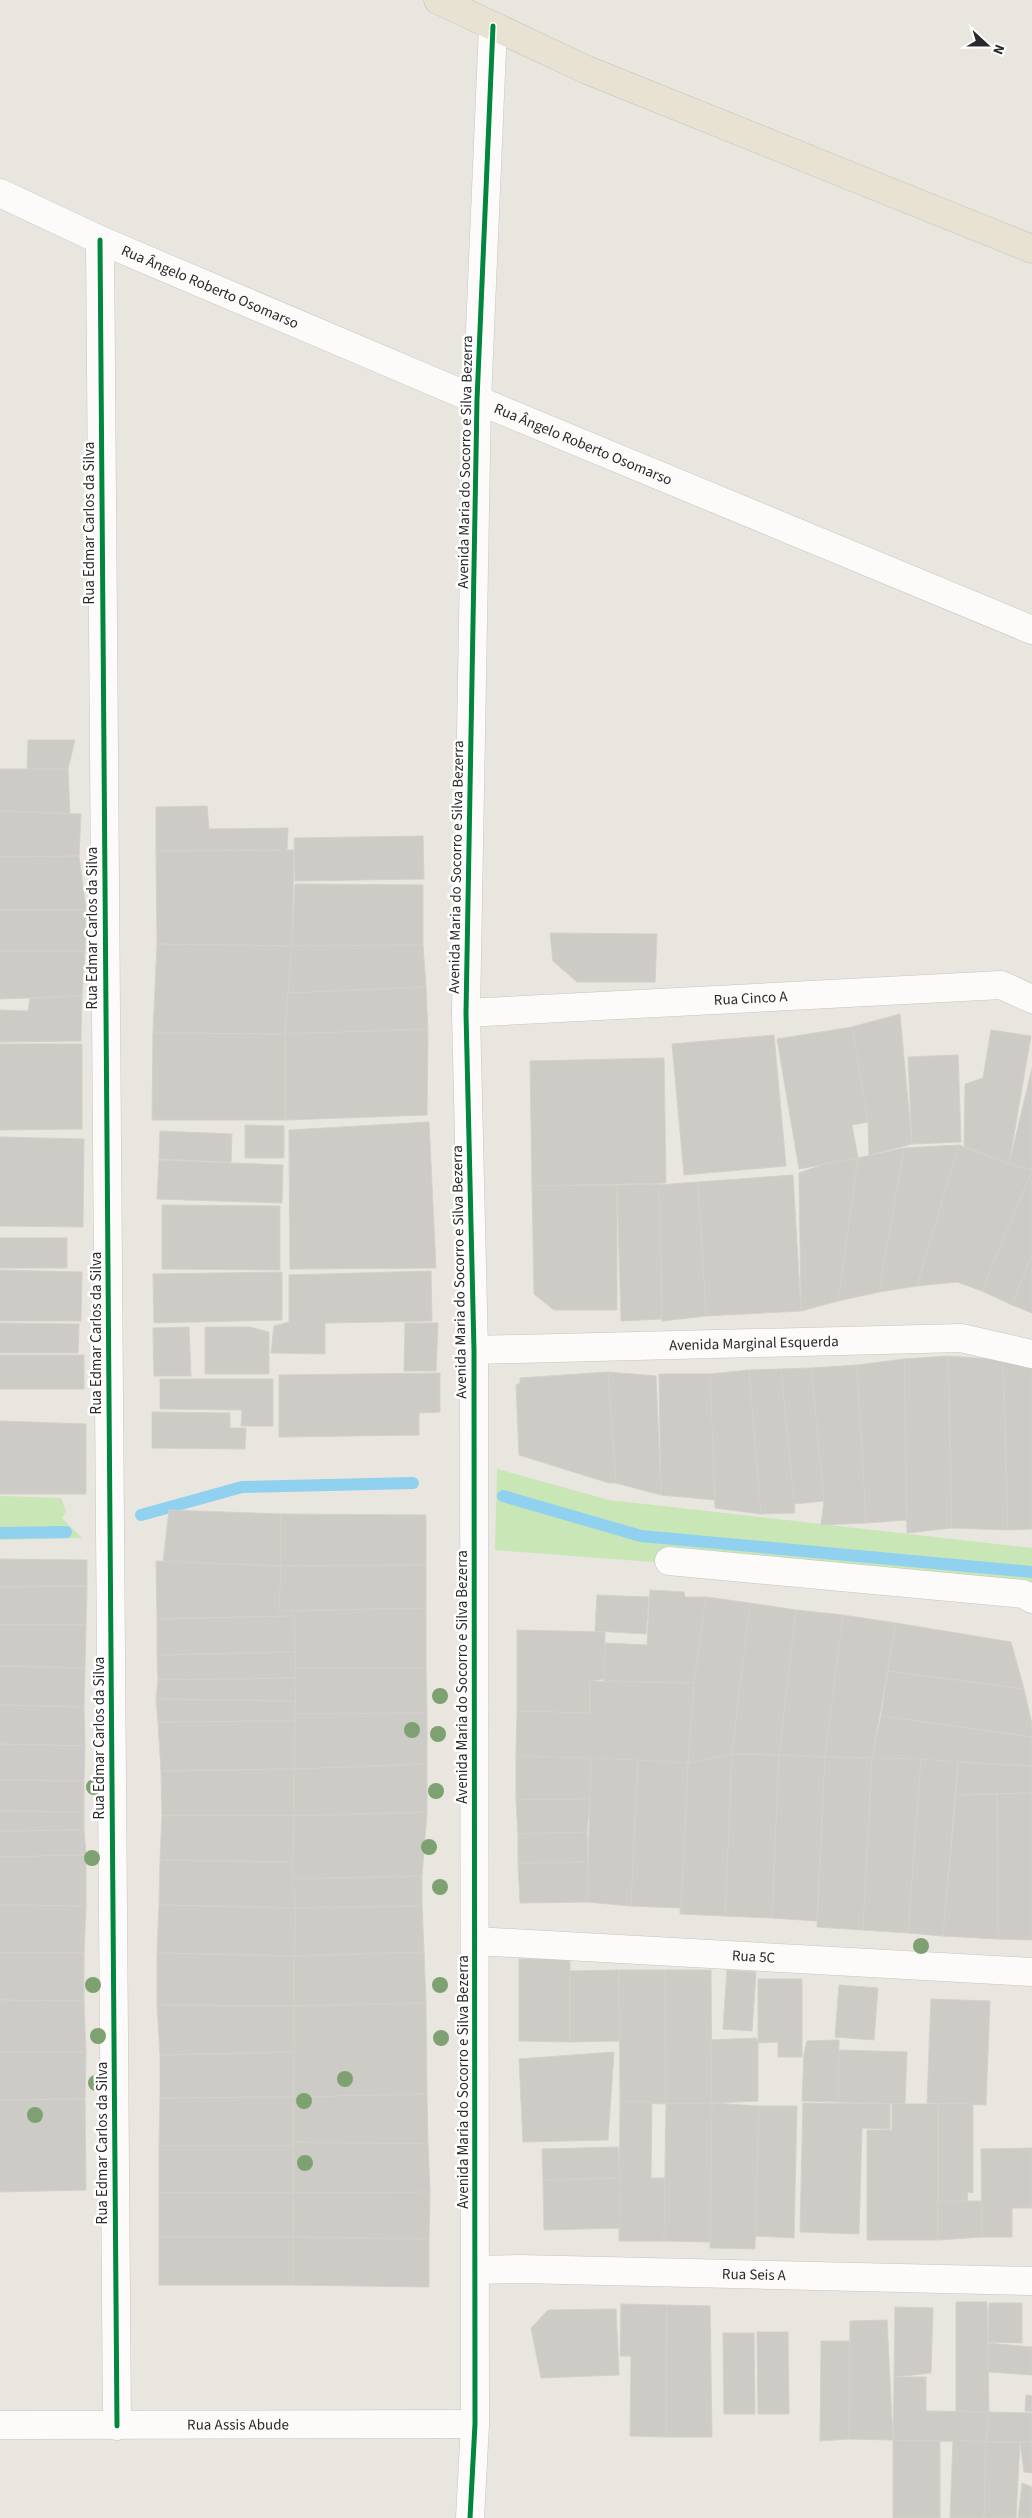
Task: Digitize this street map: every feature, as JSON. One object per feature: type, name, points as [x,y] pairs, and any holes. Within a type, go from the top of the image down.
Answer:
[{"type":"main road","points":[[438,0],[586,70],[1032,249]]},
{"type":"street","name":"Avenida Maria do Socorro e Silva Bezerra","points":[[470,2518],[475,2424],[474,1350],[466,1013],[478,400],[493,26]]},
{"type":"street","name":"Rua Ângelo Roberto Osomarso","points":[[0,193],[100,240],[478,400],[1032,630]]},
{"type":"street","name":"Rua Edmar Carlos da Silva","points":[[100,240],[117,2426]]},
{"type":"street","name":"Rua Cinco A","points":[[466,1013],[1001,986],[1032,999]]},
{"type":"street","name":"Avenida Marginal Esquerda","points":[[474,1350],[961,1338],[1032,1354]]},
{"type":"street","points":[[669,1561],[1023,1594],[1032,1598]]},
{"type":"street","name":"Rua 5C","points":[[475,1941],[1032,1972]]},
{"type":"street","name":"Rua Seis A","points":[[475,2270],[530,2269],[1032,2281]]},
{"type":"street","name":"Rua Assis Abude","points":[[0,2425],[475,2424]]},
{"type":"green space","points":[[497,1469],[609,1500],[1032,1548],[1032,1591],[495,1550]]},
{"type":"green space","points":[[0,1496],[61,1498],[66,1511],[62,1518],[82,1538],[0,1540]]},
{"type":"building","points":[[28,740],[75,740],[68,769],[27,770]]},
{"type":"building","points":[[0,769],[68,769],[70,814],[0,811]]},
{"type":"building","points":[[207,806],[209,829],[288,828],[287,851],[156,851],[156,807]]},
{"type":"building","points":[[0,811],[81,814],[79,856],[0,857]]},
{"type":"building","points":[[423,836],[424,879],[295,881],[294,838]]},
{"type":"building","points":[[294,850],[292,946],[157,944],[156,851]]},
{"type":"building","points":[[79,856],[86,910],[0,910],[0,857]]},
{"type":"building","points":[[295,884],[423,885],[423,945],[292,946]]},
{"type":"building","points":[[0,910],[86,910],[85,951],[0,951]]},
{"type":"building","points":[[550,933],[657,934],[655,982],[577,982],[553,961]]},
{"type":"building","points":[[157,944],[292,946],[285,1034],[153,1033]]},
{"type":"building","points":[[423,945],[426,987],[288,993],[292,946]]},
{"type":"building","points":[[0,951],[85,951],[82,996],[0,999]]},
{"type":"building","points":[[426,987],[428,1029],[285,1034],[288,993]]},
{"type":"building","points":[[82,996],[81,1041],[0,1042],[0,1010],[28,1011],[30,998]]},
{"type":"building","points":[[900,1014],[912,1144],[869,1155],[868,1122],[852,1027]]},
{"type":"building","points":[[852,1027],[868,1122],[852,1125],[858,1158],[799,1169],[777,1039]]},
{"type":"building","points":[[428,1029],[427,1115],[285,1120],[285,1034]]},
{"type":"building","points":[[991,1030],[1031,1036],[1009,1164],[964,1146],[965,1084],[983,1078]]},
{"type":"building","points":[[153,1033],[285,1034],[285,1120],[152,1120]]},
{"type":"building","points":[[774,1035],[786,1166],[684,1175],[672,1044]]},
{"type":"building","points":[[0,1044],[82,1044],[82,1129],[0,1130]]},
{"type":"building","points":[[958,1055],[961,1142],[912,1144],[908,1057]]},
{"type":"building","points":[[664,1058],[666,1183],[532,1186],[530,1061]]},
{"type":"building","points":[[1032,1068],[1032,1170],[1009,1164]]},
{"type":"building","points":[[429,1122],[436,1268],[290,1269],[289,1130]]},
{"type":"building","points":[[245,1125],[284,1126],[284,1158],[245,1158]]},
{"type":"building","points":[[160,1131],[232,1134],[231,1162],[159,1159]]},
{"type":"building","points":[[0,1137],[84,1139],[83,1227],[0,1226]]},
{"type":"building","points":[[959,1145],[917,1286],[879,1292],[904,1148]]},
{"type":"building","points":[[959,1145],[1009,1164],[1032,1170],[982,1291],[957,1282],[917,1286]]},
{"type":"building","points":[[904,1148],[879,1292],[838,1301],[858,1158]]},
{"type":"building","points":[[858,1158],[838,1301],[801,1311],[799,1173],[828,1163]]},
{"type":"building","points":[[159,1160],[283,1165],[282,1203],[157,1199]]},
{"type":"building","points":[[1032,1170],[1032,1255],[1012,1305],[982,1291]]},
{"type":"building","points":[[793,1175],[801,1311],[706,1316],[698,1182]]},
{"type":"building","points":[[698,1182],[706,1316],[662,1321],[659,1185]]},
{"type":"building","points":[[659,1184],[662,1319],[621,1321],[617,1185]]},
{"type":"building","points":[[617,1185],[617,1310],[554,1310],[534,1294],[532,1186]]},
{"type":"building","points":[[162,1205],[280,1206],[280,1270],[162,1269]]},
{"type":"building","points":[[0,1238],[67,1238],[67,1268],[0,1268]]},
{"type":"building","points":[[1032,1255],[1032,1313],[1012,1305]]},
{"type":"building","points":[[0,1270],[82,1272],[81,1321],[0,1321]]},
{"type":"building","points":[[431,1271],[432,1321],[325,1323],[325,1354],[271,1353],[274,1326],[289,1322],[289,1275]]},
{"type":"building","points":[[282,1272],[282,1320],[154,1323],[153,1274]]},
{"type":"building","points":[[0,1323],[79,1324],[78,1353],[0,1353]]},
{"type":"building","points":[[405,1323],[438,1323],[436,1371],[404,1371]]},
{"type":"building","points":[[189,1327],[191,1376],[154,1376],[153,1328]]},
{"type":"building","points":[[205,1327],[250,1327],[269,1332],[269,1374],[205,1374]]},
{"type":"building","points":[[0,1355],[84,1355],[84,1389],[0,1389]]},
{"type":"building","points":[[948,1356],[952,1528],[907,1533],[904,1359]]},
{"type":"building","points":[[948,1356],[1003,1360],[1008,1530],[952,1528]]},
{"type":"building","points":[[904,1359],[907,1520],[866,1523],[857,1365]]},
{"type":"building","points":[[1003,1360],[1032,1367],[1032,1529],[1008,1530]]},
{"type":"building","points":[[857,1365],[866,1523],[821,1525],[824,1501],[811,1368]]},
{"type":"building","points":[[811,1368],[824,1501],[794,1504],[781,1369]]},
{"type":"building","points":[[781,1369],[795,1513],[761,1514],[749,1370]]},
{"type":"building","points":[[749,1370],[761,1514],[715,1508],[710,1374]]},
{"type":"building","points":[[608,1372],[656,1376],[661,1495],[616,1483]]},
{"type":"building","points":[[608,1372],[616,1483],[609,1483],[519,1455],[516,1385],[520,1383],[520,1378]]},
{"type":"building","points":[[440,1373],[440,1412],[419,1413],[419,1435],[279,1437],[279,1375]]},
{"type":"building","points":[[659,1374],[710,1374],[715,1500],[661,1495]]},
{"type":"building","points":[[160,1379],[273,1379],[273,1426],[241,1426],[242,1410],[160,1409]]},
{"type":"building","points":[[152,1412],[230,1413],[230,1428],[246,1428],[245,1449],[152,1448]]},
{"type":"building","points":[[0,1421],[86,1424],[86,1494],[0,1494]]},
{"type":"building","points":[[169,1510],[281,1514],[281,1566],[163,1562]]},
{"type":"building","points":[[281,1514],[426,1515],[426,1565],[281,1566]]},
{"type":"building","points":[[0,1559],[87,1560],[87,1586],[0,1587]]},
{"type":"building","points":[[156,1561],[281,1566],[279,1611],[291,1611],[294,1616],[157,1619]]},
{"type":"building","points":[[426,1565],[426,1608],[279,1611],[281,1566]]},
{"type":"building","points":[[87,1586],[86,1625],[0,1625],[0,1587]]},
{"type":"building","points":[[650,1590],[684,1592],[685,1597],[706,1597],[694,1683],[604,1681],[605,1643],[647,1645]]},
{"type":"building","points":[[597,1595],[649,1597],[646,1634],[595,1631]]},
{"type":"building","points":[[706,1597],[750,1603],[732,1754],[688,1763],[694,1683]]},
{"type":"building","points":[[750,1603],[796,1610],[779,1755],[732,1754]]},
{"type":"building","points":[[426,1608],[426,1668],[296,1668],[294,1616],[291,1611]]},
{"type":"building","points":[[796,1610],[843,1615],[825,1757],[779,1755]]},
{"type":"building","points":[[843,1615],[896,1623],[872,1758],[825,1757]]},
{"type":"building","points":[[294,1616],[295,1652],[157,1655],[157,1619]]},
{"type":"building","points":[[896,1623],[1011,1642],[1024,1689],[888,1671]]},
{"type":"building","points":[[0,1625],[86,1625],[85,1668],[0,1666]]},
{"type":"building","points":[[517,1630],[605,1632],[604,1679],[590,1681],[590,1713],[517,1711]]},
{"type":"building","points":[[295,1652],[296,1678],[158,1680],[157,1655]]},
{"type":"building","points":[[0,1666],[85,1668],[84,1707],[0,1705]]},
{"type":"building","points":[[296,1668],[426,1668],[427,1713],[295,1714]]},
{"type":"building","points":[[888,1671],[1024,1689],[1032,1724],[1032,1737],[881,1716]]},
{"type":"building","points":[[296,1678],[295,1701],[156,1699],[158,1680]]},
{"type":"building","points":[[590,1681],[694,1683],[688,1763],[516,1756],[517,1711],[590,1713]]},
{"type":"building","points":[[156,1699],[295,1701],[295,1721],[158,1722]]},
{"type":"building","points":[[0,1705],[84,1707],[85,1746],[0,1744]]},
{"type":"building","points":[[427,1713],[427,1764],[294,1769],[295,1714]]},
{"type":"building","points":[[881,1716],[1032,1737],[1032,1766],[872,1758]]},
{"type":"building","points":[[295,1721],[294,1769],[161,1771],[158,1722]]},
{"type":"building","points":[[0,1744],[85,1746],[84,1781],[0,1780]]},
{"type":"building","points":[[732,1754],[779,1755],[772,1918],[725,1916]]},
{"type":"building","points":[[732,1754],[725,1916],[680,1914],[688,1763]]},
{"type":"building","points":[[779,1755],[825,1757],[817,1921],[772,1918]]},
{"type":"building","points":[[516,1756],[591,1758],[590,1799],[516,1800]]},
{"type":"building","points":[[825,1757],[872,1758],[863,1930],[817,1927]]},
{"type":"building","points":[[591,1758],[638,1760],[631,1906],[587,1902]]},
{"type":"building","points":[[872,1758],[921,1759],[908,1933],[863,1930]]},
{"type":"building","points":[[921,1759],[958,1762],[943,1936],[908,1933]]},
{"type":"building","points":[[638,1760],[688,1763],[681,1908],[631,1906]]},
{"type":"building","points":[[958,1762],[1032,1766],[1032,1793],[956,1795]]},
{"type":"building","points":[[427,1764],[427,1812],[294,1816],[294,1769]]},
{"type":"building","points":[[294,1769],[294,1816],[162,1816],[161,1771]]},
{"type":"building","points":[[0,1780],[84,1781],[84,1812],[0,1811]]},
{"type":"building","points":[[1032,1793],[1032,1940],[998,1939],[997,1794]]},
{"type":"building","points":[[997,1794],[998,1939],[943,1936],[956,1795]]},
{"type":"building","points":[[590,1799],[587,1832],[518,1834],[516,1800]]},
{"type":"building","points":[[0,1811],[84,1812],[84,1830],[0,1831]]},
{"type":"building","points":[[427,1812],[422,1876],[292,1879],[294,1816]]},
{"type":"building","points":[[162,1816],[294,1816],[292,1862],[160,1860]]},
{"type":"building","points":[[84,1830],[86,1855],[0,1857],[0,1831]]},
{"type":"building","points":[[587,1832],[588,1862],[518,1863],[518,1834]]},
{"type":"building","points":[[86,1855],[86,1906],[0,1905],[0,1857]]},
{"type":"building","points":[[160,1860],[292,1862],[296,1908],[159,1905]]},
{"type":"building","points":[[588,1862],[587,1902],[520,1903],[518,1863]]},
{"type":"building","points":[[422,1876],[422,1906],[296,1908],[292,1879]]},
{"type":"building","points":[[0,1905],[86,1906],[84,1953],[0,1953]]},
{"type":"building","points":[[159,1905],[296,1908],[294,1956],[157,1953]]},
{"type":"building","points":[[422,1906],[424,1952],[294,1956],[296,1908]]},
{"type":"building","points":[[424,1952],[426,2003],[294,2006],[294,1956]]},
{"type":"building","points":[[0,1953],[84,1953],[84,2001],[0,2000]]},
{"type":"building","points":[[157,1953],[294,1956],[294,2006],[157,2005]]},
{"type":"building","points":[[519,1959],[570,1959],[570,2042],[519,2041]]},
{"type":"building","points":[[619,1970],[620,2041],[570,2042],[570,1971]]},
{"type":"building","points":[[619,1970],[665,1970],[666,2104],[620,2102]]},
{"type":"building","points":[[665,1970],[711,1970],[712,2103],[666,2104]]},
{"type":"building","points":[[727,1970],[756,1972],[752,2031],[723,2029]]},
{"type":"building","points":[[758,1979],[802,1979],[802,2057],[778,2057],[778,2042],[758,2043]]},
{"type":"building","points":[[839,1985],[878,1988],[874,2040],[835,2037]]},
{"type":"building","points":[[931,1999],[990,2001],[986,2105],[927,2103]]},
{"type":"building","points":[[0,2000],[84,2001],[86,2052],[0,2052]]},
{"type":"building","points":[[426,2003],[427,2094],[293,2097],[294,2006]]},
{"type":"building","points":[[157,2005],[294,2006],[294,2052],[160,2055]]},
{"type":"building","points":[[756,2038],[758,2043],[758,2101],[712,2103],[711,2040]]},
{"type":"building","points":[[839,2040],[838,2102],[802,2101],[804,2054],[807,2041]]},
{"type":"building","points":[[839,2050],[907,2052],[905,2104],[838,2102]]},
{"type":"building","points":[[0,2052],[86,2052],[85,2099],[0,2100]]},
{"type":"building","points":[[294,2052],[293,2097],[160,2098],[160,2055]]},
{"type":"building","points":[[614,2052],[608,2140],[523,2142],[519,2059]]},
{"type":"building","points":[[427,2094],[428,2144],[293,2142],[293,2097]]},
{"type":"building","points":[[293,2097],[293,2146],[159,2146],[160,2098]]},
{"type":"building","points":[[85,2099],[86,2190],[0,2192],[0,2100]]},
{"type":"building","points":[[620,2102],[652,2102],[651,2178],[665,2178],[664,2241],[619,2241]]},
{"type":"building","points":[[712,2103],[759,2106],[755,2249],[710,2248]]},
{"type":"building","points":[[712,2103],[710,2242],[664,2241],[666,2104]]},
{"type":"building","points":[[803,2103],[890,2104],[890,2129],[862,2128],[859,2234],[800,2232]]},
{"type":"building","points":[[973,2103],[973,2193],[968,2192],[967,2201],[938,2202],[938,2104]]},
{"type":"building","points":[[892,2104],[938,2104],[938,2240],[867,2240],[867,2130],[892,2130]]},
{"type":"building","points":[[759,2106],[797,2106],[794,2238],[755,2236]]},
{"type":"building","points":[[293,2142],[428,2144],[430,2192],[293,2193]]},
{"type":"building","points":[[159,2146],[293,2146],[293,2193],[159,2193]]},
{"type":"building","points":[[618,2147],[620,2178],[543,2180],[542,2149]]},
{"type":"building","points":[[1032,2148],[1032,2208],[1012,2208],[1012,2237],[982,2237],[981,2149]]},
{"type":"building","points":[[620,2178],[621,2228],[544,2230],[543,2180]]},
{"type":"building","points":[[430,2192],[429,2239],[293,2237],[293,2193]]},
{"type":"building","points":[[159,2193],[293,2193],[293,2237],[159,2237]]},
{"type":"building","points":[[982,2201],[982,2237],[938,2240],[938,2202]]},
{"type":"building","points":[[159,2237],[293,2237],[293,2285],[159,2285]]},
{"type":"building","points":[[293,2237],[429,2239],[429,2287],[293,2285]]},
{"type":"building","points":[[956,2302],[987,2302],[989,2412],[956,2411]]},
{"type":"building","points":[[989,2303],[1022,2303],[1022,2343],[988,2342]]},
{"type":"building","points":[[621,2304],[667,2305],[666,2437],[630,2436],[631,2356],[620,2356]]},
{"type":"building","points":[[667,2305],[710,2306],[712,2437],[666,2437]]},
{"type":"building","points":[[895,2307],[933,2308],[931,2373],[894,2377]]},
{"type":"building","points":[[616,2309],[619,2375],[541,2378],[531,2328],[548,2310]]},
{"type":"building","points":[[887,2320],[893,2440],[849,2439],[850,2321]]},
{"type":"building","points":[[757,2332],[788,2332],[789,2414],[758,2414]]},
{"type":"building","points":[[723,2333],[754,2333],[755,2414],[724,2414]]},
{"type":"building","points":[[821,2341],[850,2341],[849,2439],[820,2441]]},
{"type":"building","points":[[987,2343],[1032,2347],[1032,2375],[988,2372]]},
{"type":"building","points":[[894,2377],[926,2377],[926,2411],[989,2412],[986,2442],[893,2440]]},
{"type":"building","points":[[1026,2395],[1032,2396],[1032,2412],[1025,2411]]},
{"type":"building","points":[[989,2412],[1032,2413],[1032,2442],[986,2442]]},
{"type":"building","points":[[893,2440],[940,2441],[940,2518],[893,2518]]},
{"type":"building","points":[[953,2440],[986,2442],[984,2518],[950,2518]]},
{"type":"building","points":[[986,2442],[1020,2442],[1016,2518],[984,2518]]},
{"type":"building","points":[[1020,2442],[1032,2442],[1032,2473],[1024,2472]]},
{"type":"building","points":[[1022,2483],[1032,2487],[1032,2518],[1018,2518]]},
{"type":"waterway","points":[[141,1515],[242,1487],[413,1483]]},
{"type":"waterway","points":[[503,1496],[641,1536],[1032,1572]]},
{"type":"waterway","points":[[0,1533],[66,1532]]},
{"type":"cycle path","points":[[470,2518],[475,2424],[474,1350],[466,1013],[477,400],[493,26]]},
{"type":"cycle path","points":[[100,240],[117,2426]]}]
